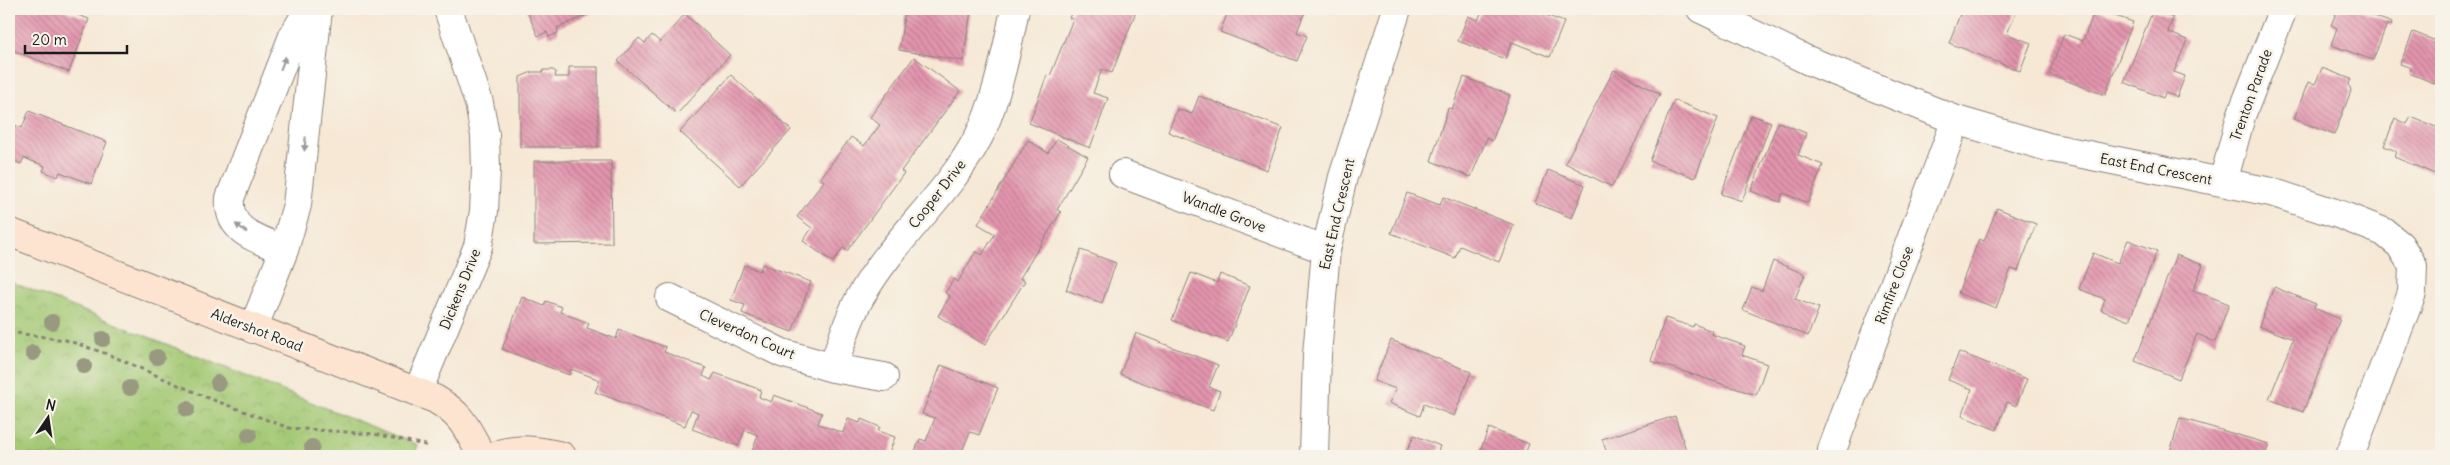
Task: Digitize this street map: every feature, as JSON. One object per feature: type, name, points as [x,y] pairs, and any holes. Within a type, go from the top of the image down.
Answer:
[{"type":"street","points":[[284,250],[242,230],[232,220],[229,210],[230,198],[293,36],[309,9]]},
{"type":"street","points":[[253,328],[284,250],[298,205],[302,181],[318,9]]},
{"type":"street","name":"Dickens Drive","points":[[418,392],[478,246],[484,211],[485,143],[479,103],[448,9]]},
{"type":"street","name":"Cooper Drive","points":[[833,368],[849,320],[864,290],[885,260],[954,176],[980,135],[996,87],[1015,9]]},
{"type":"street","name":"East End Crescent","points":[[1314,456],[1316,355],[1326,250],[1343,177],[1397,9]]},
{"type":"street","name":"East End Crescent","points":[[1701,9],[1807,60],[1956,120],[2048,147],[2271,192],[2341,215],[2384,232],[2400,245],[2413,266],[2412,293],[2350,456]]},
{"type":"street","name":"Trenton Parade","points":[[2223,182],[2241,116],[2283,9]]},
{"type":"street","points":[[271,94],[308,108]]},
{"type":"street","name":"Rimfire Close","points":[[1832,450],[1956,120]]},
{"type":"street","name":"Wandle Grove","points":[[1122,174],[1326,250]]},
{"type":"street","name":"Aldershot Road","points":[[9,232],[418,392],[452,410],[462,420],[482,456]]},
{"type":"street","name":"Cleverdon Court","points":[[670,298],[782,353],[833,368],[884,377]]},
{"type":"street","points":[[496,456],[519,450],[543,451],[562,456]]},
{"type":"path","points":[[9,332],[66,340],[110,355],[208,398],[289,428],[374,434],[430,446]]},
{"type":"green space","points":[[9,281],[418,445],[414,456],[9,456]]},
{"type":"building","points":[[9,9],[61,9],[89,19],[69,72],[9,49]]},
{"type":"building","points":[[526,9],[591,9],[592,13],[557,28],[558,33],[549,37],[547,32],[538,36]]},
{"type":"building","points":[[905,9],[971,11],[963,61],[899,50]]},
{"type":"building","points":[[1073,9],[1137,9],[1112,73],[1102,69],[1093,93],[1108,98],[1090,148],[1029,123],[1047,75],[1050,76],[1073,19],[1069,18]]},
{"type":"building","points":[[1229,9],[1306,9],[1297,32],[1307,36],[1297,61],[1220,32]]},
{"type":"building","points":[[1483,9],[1530,9],[1564,22],[1550,57],[1512,42],[1505,59],[1458,41],[1468,16],[1478,20]]},
{"type":"building","points":[[1962,9],[2017,9],[2007,34],[2031,43],[2020,71],[1949,43]]},
{"type":"building","points":[[2095,9],[2133,22],[2105,95],[2049,74],[2064,34],[2083,41]]},
{"type":"building","points":[[2338,9],[2355,9],[2392,23],[2391,26],[2387,24],[2373,60],[2331,45],[2337,28],[2331,25]]},
{"type":"building","points":[[2153,10],[2173,18],[2168,32],[2187,40],[2174,72],[2185,76],[2177,97],[2165,93],[2163,98],[2124,82]]},
{"type":"building","points":[[685,14],[730,55],[677,114],[618,61],[639,38],[645,43],[652,35],[660,42]]},
{"type":"building","points":[[2413,32],[2441,43],[2441,86],[2409,73],[2411,68],[2400,64]]},
{"type":"building","points":[[914,57],[960,91],[901,171],[904,173],[847,251],[843,248],[833,262],[803,241],[812,228],[797,217],[824,181],[820,179],[851,137],[864,146],[880,125],[870,117]]},
{"type":"building","points":[[569,67],[598,67],[598,147],[520,147],[520,77],[532,72],[553,70],[556,72],[555,77],[569,77]]},
{"type":"building","points":[[2322,68],[2351,79],[2349,84],[2351,91],[2334,135],[2294,119],[2308,82],[2315,84]]},
{"type":"building","points":[[1614,70],[1660,94],[1612,187],[1565,163]]},
{"type":"building","points":[[731,75],[791,130],[740,186],[680,132]]},
{"type":"building","points":[[1464,77],[1510,95],[1492,141],[1487,138],[1471,177],[1431,161],[1448,108],[1452,109]]},
{"type":"building","points":[[1199,96],[1283,128],[1267,170],[1168,132],[1177,109],[1192,114]]},
{"type":"building","points":[[1674,100],[1718,118],[1695,178],[1650,161]]},
{"type":"building","points":[[29,111],[107,142],[91,184],[60,172],[58,177],[43,171],[45,166],[24,158],[21,164],[9,159],[9,123],[22,128]]},
{"type":"building","points":[[1751,115],[1771,122],[1742,201],[1721,194]]},
{"type":"building","points":[[2411,117],[2441,129],[2441,158],[2435,174],[2394,157],[2396,151],[2384,146],[2395,118],[2407,124]]},
{"type":"building","points":[[1778,122],[1806,133],[1798,155],[1823,165],[1808,203],[1783,193],[1780,202],[1751,191]]},
{"type":"building","points":[[1057,139],[1088,157],[1057,210],[1061,212],[1020,278],[1025,281],[985,345],[938,316],[950,296],[945,293],[954,279],[958,282],[976,251],[982,255],[995,234],[978,224],[1028,140],[1048,153]]},
{"type":"building","points":[[534,161],[611,161],[612,243],[534,244]]},
{"type":"building","points":[[1548,170],[1585,185],[1572,218],[1535,203]]},
{"type":"building","points":[[1407,193],[1440,205],[1443,197],[1514,225],[1499,262],[1460,246],[1455,258],[1391,233]]},
{"type":"building","points":[[1997,208],[2036,224],[2018,271],[2011,269],[1996,308],[1958,293],[1979,239],[1984,241]]},
{"type":"building","points":[[2128,240],[2157,251],[2129,321],[2101,310],[2105,299],[2079,289],[2093,253],[2118,263]]},
{"type":"building","points":[[1081,250],[1116,263],[1102,303],[1066,290]]},
{"type":"building","points":[[2176,255],[2203,265],[2193,290],[2229,304],[2215,342],[2197,334],[2179,379],[2135,361]]},
{"type":"building","points":[[1773,261],[1805,274],[1795,299],[1819,308],[1808,336],[1743,310],[1752,287],[1762,291]]},
{"type":"building","points":[[762,264],[811,282],[792,332],[742,313],[745,305],[731,300],[744,265],[760,271]]},
{"type":"building","points":[[1191,273],[1217,283],[1220,274],[1250,286],[1228,342],[1172,320]]},
{"type":"building","points":[[2274,287],[2316,304],[2314,308],[2340,319],[2303,412],[2269,399],[2293,339],[2259,326]]},
{"type":"building","points":[[522,297],[544,306],[546,301],[562,307],[560,312],[589,323],[587,328],[616,339],[619,330],[666,347],[664,352],[706,368],[703,376],[711,380],[715,373],[761,390],[759,397],[771,402],[774,395],[822,413],[818,424],[843,433],[848,419],[860,423],[861,419],[880,427],[878,431],[895,437],[888,456],[762,456],[752,452],[758,435],[745,430],[738,446],[692,429],[698,413],[691,410],[685,426],[595,392],[600,380],[571,369],[569,375],[502,349]]},
{"type":"building","points":[[1665,318],[1693,327],[1694,324],[1712,331],[1711,334],[1745,346],[1742,355],[1767,364],[1756,395],[1651,361]]},
{"type":"building","points":[[1136,333],[1218,365],[1209,387],[1220,391],[1213,410],[1120,374]]},
{"type":"building","points":[[1391,340],[1471,372],[1454,416],[1424,404],[1420,416],[1389,403],[1396,389],[1374,381]]},
{"type":"building","points":[[1959,352],[2027,379],[2016,406],[2007,402],[1997,430],[1962,416],[1972,389],[1948,380]]},
{"type":"building","points":[[941,365],[998,388],[979,435],[970,432],[960,456],[913,456],[920,439],[926,441],[935,418],[922,414]]},
{"type":"building","points":[[1675,416],[1688,456],[1608,456],[1602,439]]},
{"type":"building","points":[[2180,418],[2269,444],[2265,456],[2169,456]]},
{"type":"building","points":[[1489,428],[1529,444],[1524,456],[1478,456]]},
{"type":"building","points":[[1414,435],[1440,446],[1436,456],[1405,456]]}]
